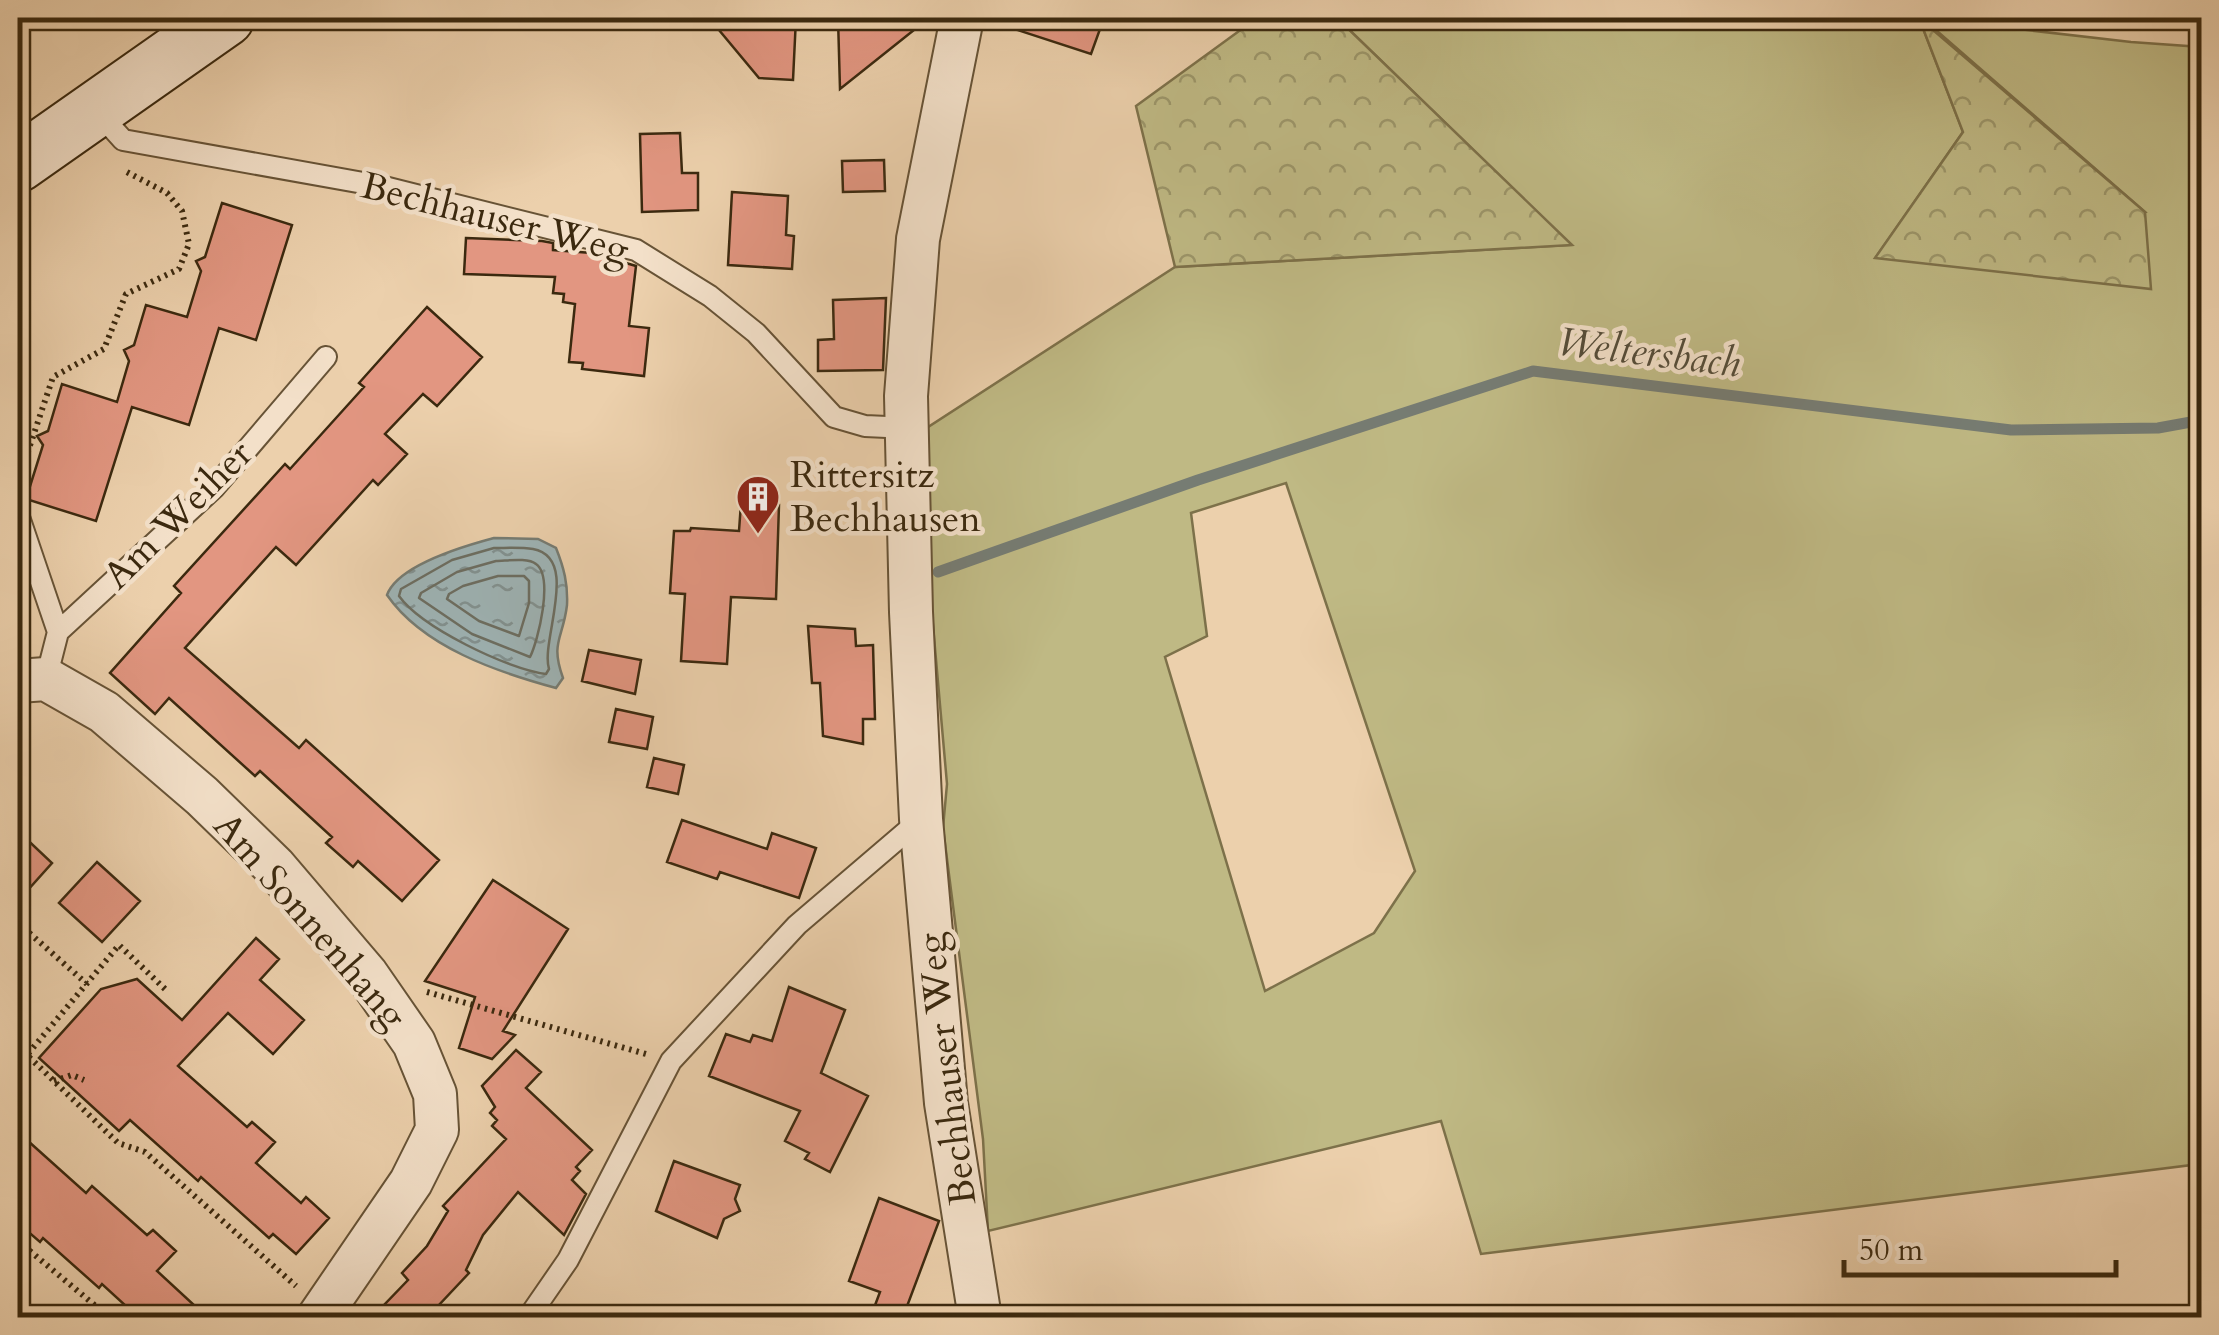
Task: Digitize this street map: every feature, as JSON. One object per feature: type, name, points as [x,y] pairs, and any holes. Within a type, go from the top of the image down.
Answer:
[{"type":"main road","points":[[18,164],[218,20]]},
{"type":"street","name":"Bechhauser Weg","points":[[962,18],[918,238],[906,396],[921,819],[946,1102],[980,1318]]},
{"type":"street","name":"Am Sonnenhang","points":[[32,680],[104,712],[202,796],[262,854],[366,974],[414,1043],[435,1094],[437,1130],[412,1182],[320,1314]]},
{"type":"lane","name":"Bechhauser Weg","points":[[95,109],[123,140],[380,186],[636,250],[710,296],[756,333],[834,417],[865,426],[909,428]]},
{"type":"lane","name":"Am Weiher","points":[[58,632],[214,488],[326,357]]},
{"type":"lane","points":[[18,514],[58,632],[32,680]]},
{"type":"lane","points":[[528,1318],[568,1260],[671,1061],[797,925],[921,819]]},
{"type":"path","points":[[18,481],[53,377],[104,349],[126,294],[178,269],[189,244],[182,210],[167,194],[110,166]]},
{"type":"path","points":[[18,924],[86,984]]},
{"type":"path","points":[[18,1067],[118,945],[165,989]]},
{"type":"path","points":[[366,974],[671,1061]]},
{"type":"path","points":[[27,1055],[118,1144],[145,1152],[320,1314]]},
{"type":"path","points":[[54,1082],[72,1075],[84,1080]]},
{"type":"path","points":[[18,1241],[110,1318]]},
{"type":"green space","points":[[1257,18],[1337,18],[1572,245],[1175,267],[1136,106]]},
{"type":"green space","points":[[1337,18],[1919,18],[1963,132],[1876,257],[2145,212],[1922,18],[2201,47],[2201,1168],[2200,1164],[1481,1254],[1441,1121],[988,1231],[983,1139],[943,828],[947,784],[919,433],[1175,267],[1571,245]],"holes":[[[1286,483],[1415,871],[1374,933],[1265,991],[1165,657],[1207,636],[1191,513]]]},
{"type":"green space","points":[[1919,18],[2145,212],[2151,289],[1875,258],[1963,132]]},
{"type":"water","points":[[494,538],[538,539],[556,548],[567,597],[557,648],[563,678],[556,688],[486,665],[441,643],[402,613],[387,595],[394,584],[418,566]]},
{"type":"building","points":[[709,18],[796,18],[793,80],[759,78]]},
{"type":"building","points":[[838,18],[929,18],[840,89]]},
{"type":"building","points":[[997,18],[1104,18],[1091,54],[996,23]]},
{"type":"building","points":[[680,133],[682,173],[698,173],[698,210],[642,212],[640,134]]},
{"type":"building","points":[[884,160],[885,191],[843,192],[842,161]]},
{"type":"building","points":[[732,192],[788,196],[786,235],[794,236],[792,269],[728,265]]},
{"type":"building","points":[[222,203],[292,225],[256,340],[219,328],[189,425],[132,407],[96,521],[26,499],[43,445],[37,436],[48,431],[62,384],[117,402],[129,361],[124,350],[134,345],[146,305],[187,317],[201,271],[196,261],[205,257]]},
{"type":"building","points":[[466,238],[542,241],[553,243],[553,250],[592,253],[636,266],[629,326],[649,328],[644,376],[582,369],[583,363],[569,362],[575,304],[563,302],[564,294],[553,293],[555,277],[464,274]]},
{"type":"building","points":[[886,298],[883,370],[818,371],[818,340],[834,339],[833,300]]},
{"type":"building","points":[[427,307],[482,357],[437,406],[423,394],[385,434],[407,454],[378,485],[373,480],[296,565],[276,547],[185,648],[299,748],[306,740],[439,860],[402,901],[358,861],[353,867],[326,843],[332,837],[260,771],[255,776],[169,698],[155,714],[110,673],[181,593],[174,586],[285,464],[290,469],[364,387],[359,383]]},
{"type":"building","points":[[741,503],[779,505],[776,599],[731,597],[727,664],[681,661],[685,594],[670,593],[674,531],[739,531]]},
{"type":"building","points":[[808,626],[855,629],[856,646],[873,645],[875,719],[863,719],[863,744],[823,736],[820,683],[812,683]]},
{"type":"building","points":[[589,650],[641,660],[635,694],[582,681]]},
{"type":"building","points":[[616,709],[653,717],[647,749],[609,742]]},
{"type":"building","points":[[654,758],[684,765],[678,794],[647,787]]},
{"type":"building","points":[[682,820],[767,849],[772,833],[816,848],[799,898],[720,872],[717,879],[667,862]]},
{"type":"building","points":[[18,831],[52,863],[18,901]]},
{"type":"building","points":[[97,862],[140,901],[102,942],[59,903]]},
{"type":"building","points":[[493,880],[568,929],[503,1031],[515,1035],[492,1059],[459,1048],[475,997],[425,981]]},
{"type":"building","points":[[256,938],[279,959],[260,980],[304,1020],[273,1054],[228,1013],[178,1066],[247,1127],[252,1122],[275,1142],[256,1163],[301,1203],[306,1197],[329,1218],[296,1254],[273,1234],[269,1238],[201,1177],[198,1181],[130,1120],[119,1131],[39,1058],[101,989],[137,979],[182,1020]]},
{"type":"building","points":[[789,987],[845,1010],[821,1073],[868,1096],[830,1172],[805,1159],[809,1153],[785,1141],[800,1111],[709,1076],[726,1034],[750,1042],[753,1035],[772,1041]]},
{"type":"building","points":[[516,1050],[541,1072],[526,1088],[592,1150],[576,1167],[580,1171],[572,1180],[586,1194],[564,1235],[518,1192],[483,1235],[466,1270],[469,1273],[437,1307],[418,1318],[399,1318],[385,1304],[408,1280],[402,1273],[427,1246],[448,1211],[443,1206],[506,1139],[492,1126],[497,1120],[490,1113],[495,1107],[482,1086]]},
{"type":"building","points":[[18,1132],[86,1193],[92,1186],[147,1235],[153,1230],[176,1251],[157,1271],[208,1318],[139,1318],[102,1284],[99,1288],[43,1238],[40,1242],[18,1223]]},
{"type":"building","points":[[674,1161],[740,1185],[735,1199],[740,1211],[724,1219],[717,1238],[656,1211]]},
{"type":"building","points":[[879,1198],[939,1221],[903,1317],[874,1308],[880,1292],[849,1281]]},
{"type":"waterway","name":"Weltersbach","points":[[938,572],[1198,480],[1533,371],[2011,430],[2158,428],[2202,420]]},
{"type":"place","name":"Rittersitz Bechhausen","points":[[758,535]]}]
